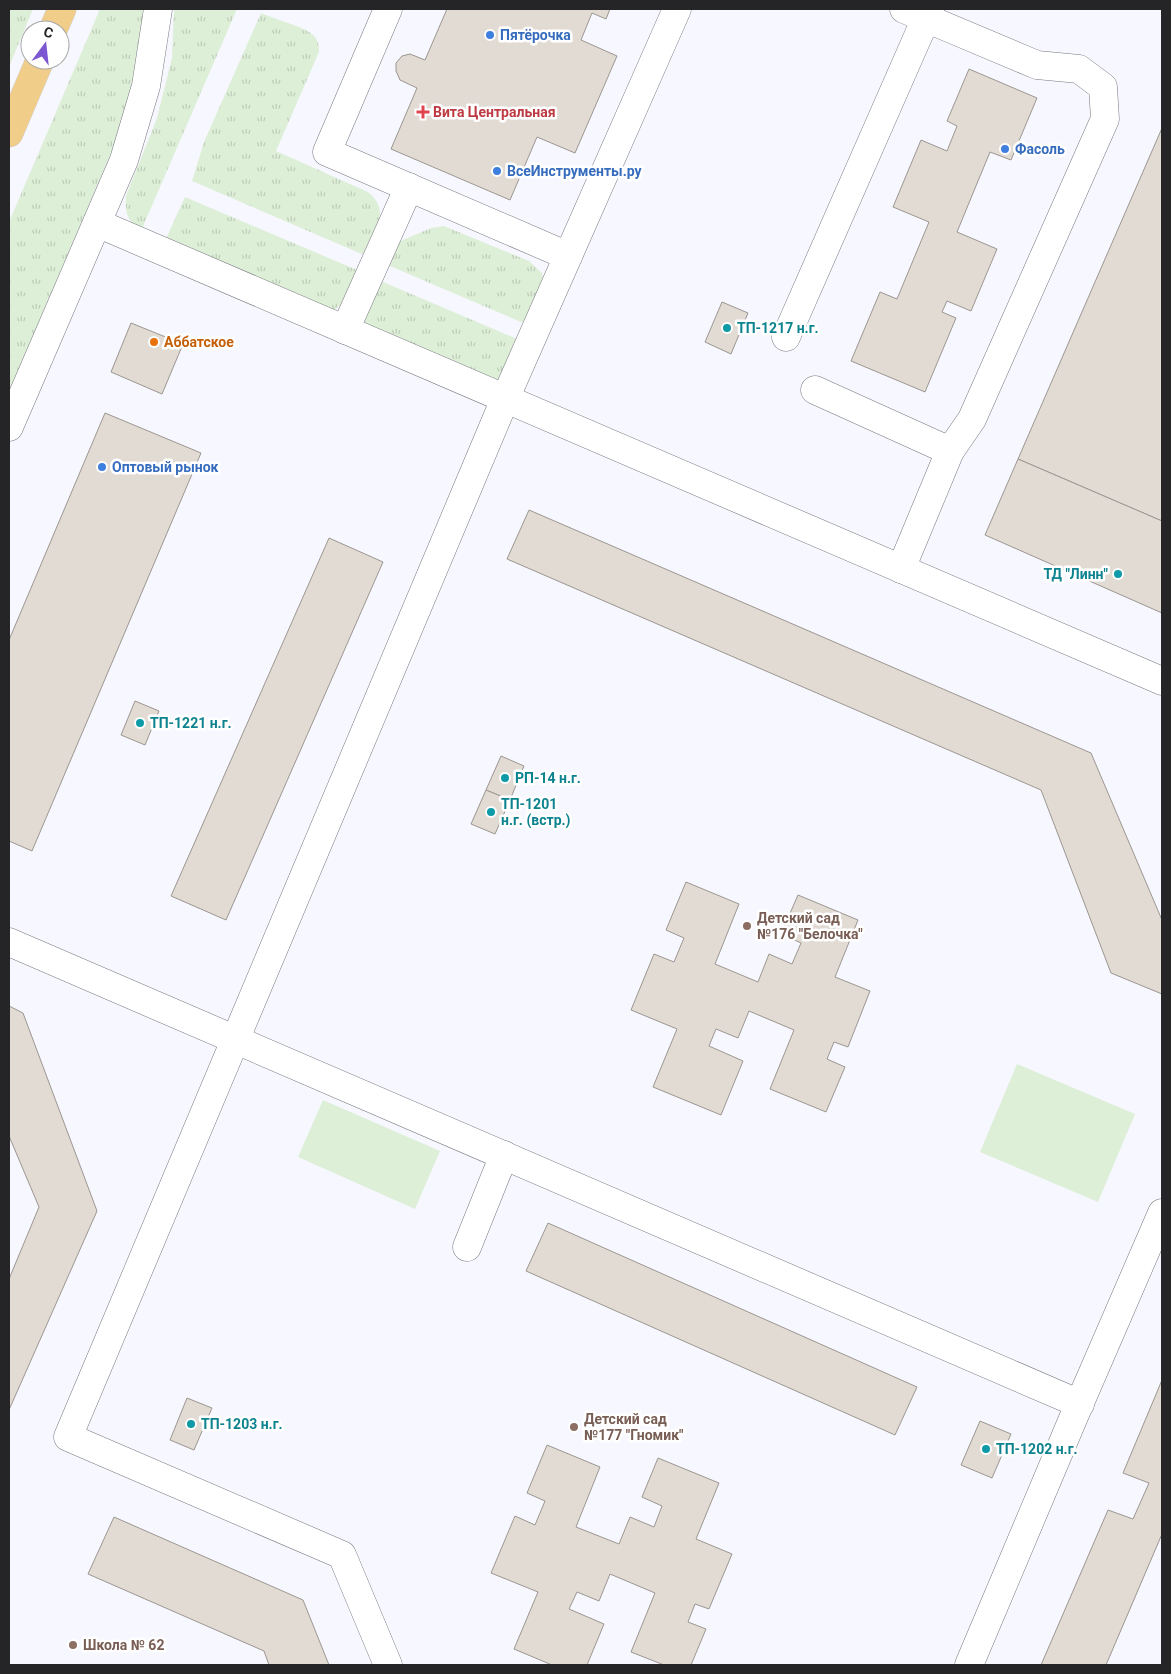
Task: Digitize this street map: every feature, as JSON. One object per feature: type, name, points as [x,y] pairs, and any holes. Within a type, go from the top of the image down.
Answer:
[{"type":"main road","points":[[9,133],[36,70]]},
{"type":"street","points":[[9,427],[124,160],[146,86],[158,9]]},
{"type":"street","points":[[388,9],[327,152],[568,256]]},
{"type":"street","points":[[388,1665],[342,1555],[68,1437],[505,398],[677,9]]},
{"type":"street","points":[[786,337],[920,12],[1037,65],[1079,69],[1103,87],[1105,119],[972,419],[950,451],[901,569]]},
{"type":"street","points":[[345,330],[409,187]]},
{"type":"street","points":[[97,223],[1162,681]]},
{"type":"street","points":[[815,390],[950,451]]},
{"type":"street","points":[[9,942],[1080,1404]]},
{"type":"street","points":[[466,1247],[504,1155]]},
{"type":"street","points":[[969,1665],[1162,1213]]},
{"type":"green space","points":[[9,9],[33,9],[28,20],[20,20],[20,40],[9,67]]},
{"type":"green space","points":[[100,9],[143,9],[139,44],[124,114],[113,148],[9,393],[9,222]]},
{"type":"green space","points":[[174,9],[237,9],[141,231],[128,216],[126,196],[157,118],[172,58]]},
{"type":"green space","points":[[261,13],[302,28],[312,34],[317,40],[319,52],[276,151],[368,192],[375,199],[379,207],[379,222],[364,255],[192,181],[204,142]]},
{"type":"green space","points":[[185,197],[357,270],[344,300],[335,309],[330,311],[164,243]]},
{"type":"green space","points":[[444,226],[529,261],[542,273],[543,278],[528,325],[383,263],[396,243],[431,228]]},
{"type":"green space","points":[[376,279],[522,341],[504,383],[362,322]]},
{"type":"green space","points":[[1017,1064],[1135,1114],[1098,1202],[980,1152]]},
{"type":"green space","points":[[323,1100],[440,1151],[415,1209],[298,1157]]},
{"type":"building","points":[[447,9],[610,9],[606,19],[592,13],[581,40],[617,56],[575,153],[537,137],[510,200],[391,149],[417,88],[400,80],[396,71],[396,63],[402,56],[410,54],[425,60]]},
{"type":"building","points":[[969,69],[1037,98],[1011,160],[990,152],[957,232],[997,249],[971,311],[947,301],[942,312],[956,318],[925,392],[851,361],[880,292],[897,299],[929,222],[893,207],[921,140],[947,151],[957,126],[947,121]]},
{"type":"building","points":[[1162,128],[1162,521],[1018,459]]},
{"type":"building","name":"ТП-1217 н.г.","points":[[722,302],[748,313],[731,354],[705,342]]},
{"type":"building","points":[[131,323],[183,344],[162,394],[111,372]]},
{"type":"building","points":[[105,413],[201,453],[32,851],[9,841],[9,640]]},
{"type":"building","name":"ТД \"Линн\"","points":[[1018,459],[1162,521],[1162,613],[985,535]]},
{"type":"building","points":[[529,510],[1091,753],[1162,920],[1162,994],[1111,973],[1041,790],[507,559]]},
{"type":"building","points":[[329,538],[383,562],[226,920],[171,896]]},
{"type":"building","name":"ТП-1221 н.г.","points":[[135,701],[159,711],[145,745],[121,735]]},
{"type":"building","name":"РП-14 н.г.","points":[[501,756],[524,766],[510,800],[486,790]]},
{"type":"building","name":"ТП-1201 н.г. (встр.)","points":[[486,790],[510,800],[495,834],[471,824]]},
{"type":"building","points":[[686,882],[739,904],[715,964],[758,982],[769,954],[792,964],[801,943],[781,934],[798,895],[858,920],[835,977],[870,991],[848,1047],[834,1042],[827,1059],[845,1067],[826,1112],[770,1089],[794,1030],[749,1011],[738,1038],[716,1029],[709,1046],[743,1061],[721,1115],[653,1087],[677,1029],[631,1010],[654,954],[674,962],[684,938],[666,930]]},
{"type":"building","points":[[9,1006],[23,1013],[97,1211],[9,1410],[9,1279],[39,1207],[9,1136]]},
{"type":"building","points":[[548,1223],[917,1387],[895,1435],[526,1271]]},
{"type":"building","points":[[1162,1380],[1162,1534],[1106,1665],[1041,1665],[1108,1510],[1133,1519],[1149,1483],[1123,1473]]},
{"type":"building","name":"ТП-1203 н.г.","points":[[187,1398],[212,1408],[194,1450],[170,1440]]},
{"type":"building","name":"ТП-1202 н.г.","points":[[980,1421],[1011,1434],[992,1478],[961,1465]]},
{"type":"building","points":[[547,1445],[600,1467],[576,1527],[619,1544],[630,1517],[654,1527],[662,1506],[642,1497],[658,1458],[719,1483],[696,1539],[732,1554],[709,1609],[695,1604],[688,1622],[706,1629],[691,1665],[664,1665],[631,1652],[655,1593],[610,1574],[599,1601],[577,1592],[569,1609],[604,1624],[587,1665],[552,1665],[514,1649],[538,1592],[491,1573],[515,1516],[535,1525],[545,1501],[527,1493]]},
{"type":"building","points":[[114,1517],[303,1600],[329,1665],[269,1665],[264,1651],[88,1574]]},
{"type":"place","name":"Пятёрочка","points":[[490,35]]},
{"type":"place","name":"Вита Центральная","points":[[423,112]]},
{"type":"place","name":"Фасоль","points":[[1005,149]]},
{"type":"place","name":"ВсеИнструменты.ру","points":[[497,171]]},
{"type":"place","name":"ТП-1217 н.г.","points":[[727,328]]},
{"type":"place","name":"Аббатское","points":[[154,342]]},
{"type":"place","name":"Оптовый рынок","points":[[102,467]]},
{"type":"place","name":"ТД \"Линн\"","points":[[1118,574]]},
{"type":"place","name":"ТП-1221 н.г.","points":[[140,723]]},
{"type":"place","name":"РП-14 н.г.","points":[[505,778]]},
{"type":"place","name":"ТП-1201 н.г. (встр.)","points":[[491,812]]},
{"type":"place","name":"Детский сад №176 \"Белочка\"","points":[[747,926]]},
{"type":"place","name":"ТП-1203 н.г.","points":[[191,1424]]},
{"type":"place","name":"Детский сад №177 \"Гномик\"","points":[[574,1427]]},
{"type":"place","name":"ТП-1202 н.г.","points":[[986,1449]]},
{"type":"place","name":"Школа № 62","points":[[73,1645]]}]
